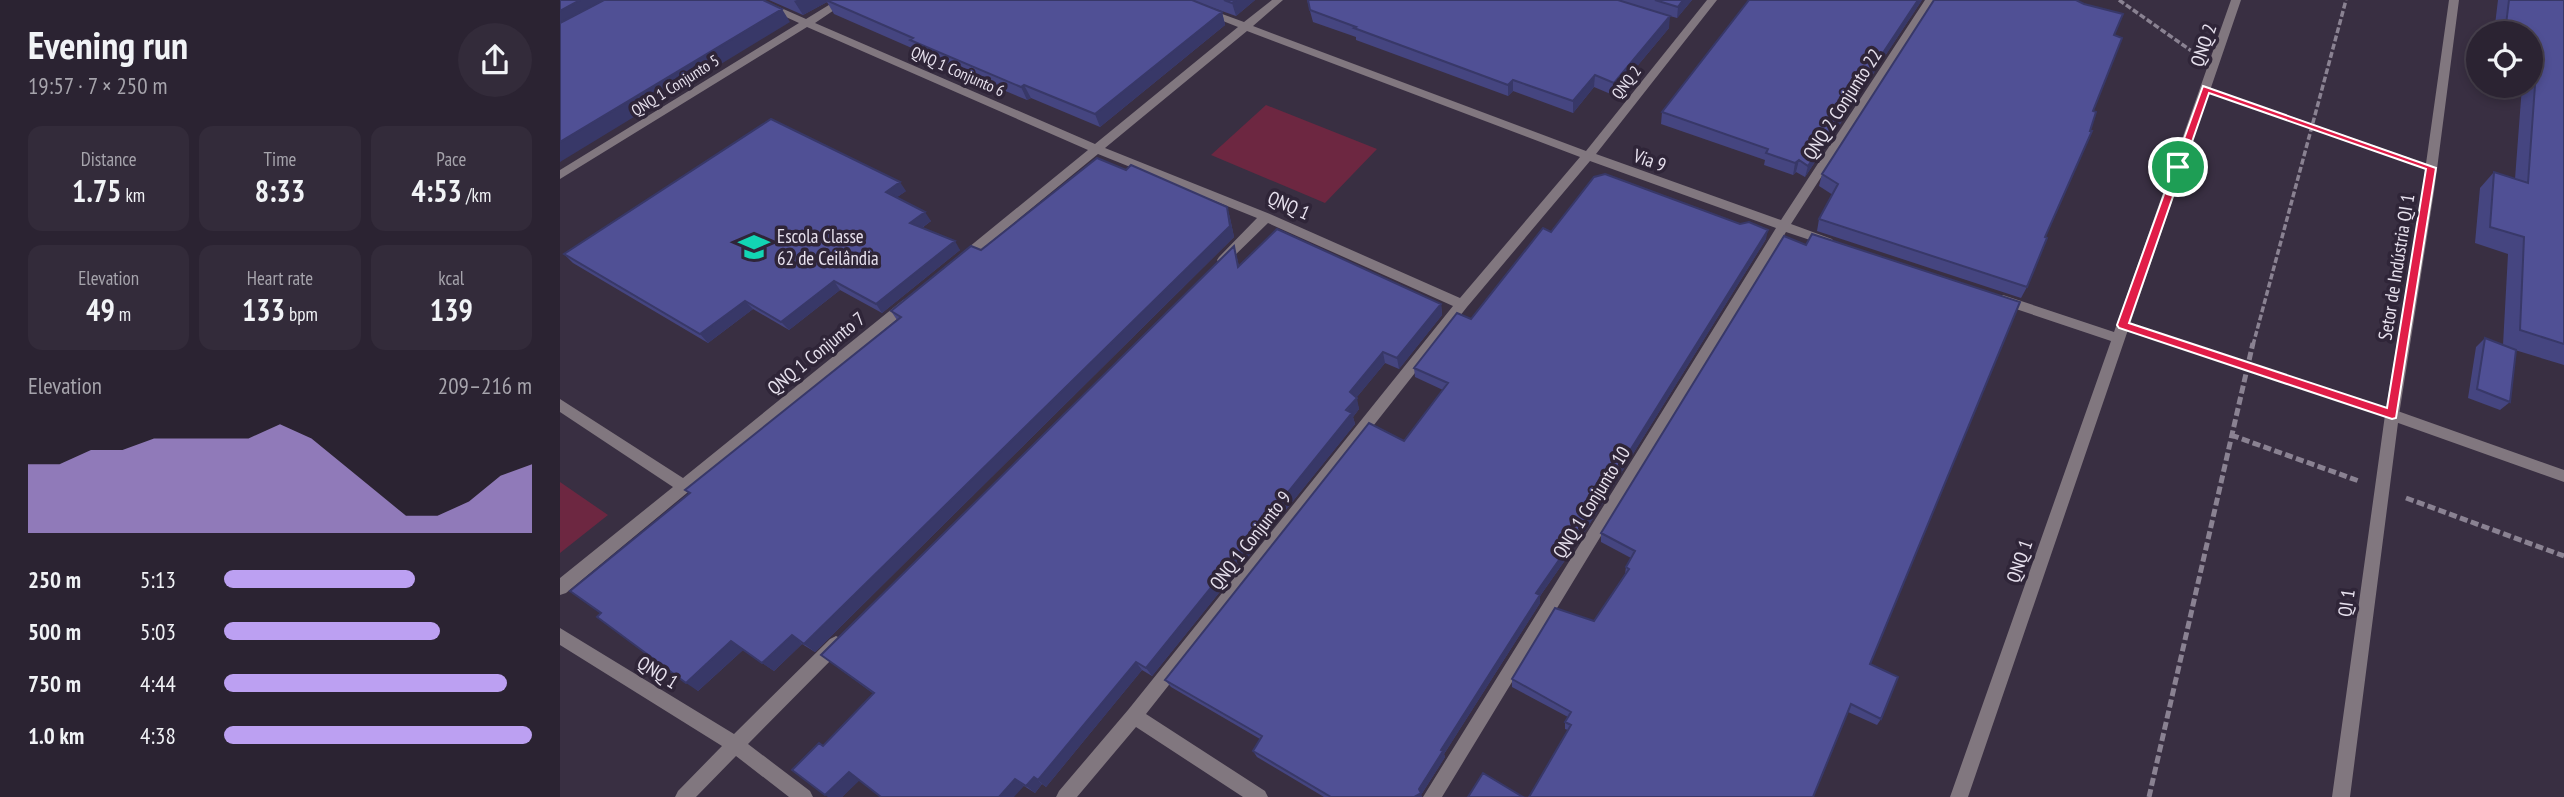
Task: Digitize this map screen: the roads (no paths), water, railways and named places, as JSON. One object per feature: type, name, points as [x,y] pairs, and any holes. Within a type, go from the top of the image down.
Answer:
[{"type":"street","name":"QNQ 1 Conjunto 6","points":[[754,0],[1096,149]]},
{"type":"street","points":[[807,23],[844,0]]},
{"type":"street","name":"Via 9","points":[[1175,0],[1588,156],[1835,244]]},
{"type":"street","points":[[948,270],[1278,0]]},
{"type":"street","name":"QNQ 2","points":[[1588,156],[1712,0]]},
{"type":"street","name":"QNQ 2 Conjunto 22","points":[[1783,227],[1930,0]]},
{"type":"street","name":"QNQ 2","points":[[2120,332],[2236,0]]},
{"type":"street","name":"Setor de Indústria QI 1","points":[[2392,415],[2454,0]]},
{"type":"street","name":"QNQ 1 Conjunto 5","points":[[560,174],[807,23]]},
{"type":"street","points":[[1675,24],[1689,28]]},
{"type":"street","name":"QNQ 1","points":[[1096,149],[1266,218],[1461,304]]},
{"type":"street","points":[[1461,304],[1588,156]]},
{"type":"street","points":[[1216,266],[1266,218]]},
{"type":"street","name":"QNQ 1 Conjunto 10","points":[[1432,797],[1783,227]]},
{"type":"street","name":"QNQ 1 Conjunto 7","points":[[560,588],[916,296]]},
{"type":"street","points":[[1989,296],[2120,332]]},
{"type":"street","name":"QNQ 1 Conjunto 9","points":[[1065,797],[1134,716],[1461,304]]},
{"type":"street","name":"QNQ 1","points":[[1959,797],[2120,332]]},
{"type":"street","points":[[560,405],[683,486]]},
{"type":"street","points":[[2392,415],[2564,476]]},
{"type":"street","name":"QI 1","points":[[2341,797],[2392,415]]},
{"type":"street","name":"QNQ 1","points":[[560,636],[734,744],[804,797]]},
{"type":"street","points":[[684,797],[843,637]]},
{"type":"street","points":[[1134,716],[1259,797]]},
{"type":"place","name":"Escola Classe 62 de Ceilândia","points":[[754,247]]}]
